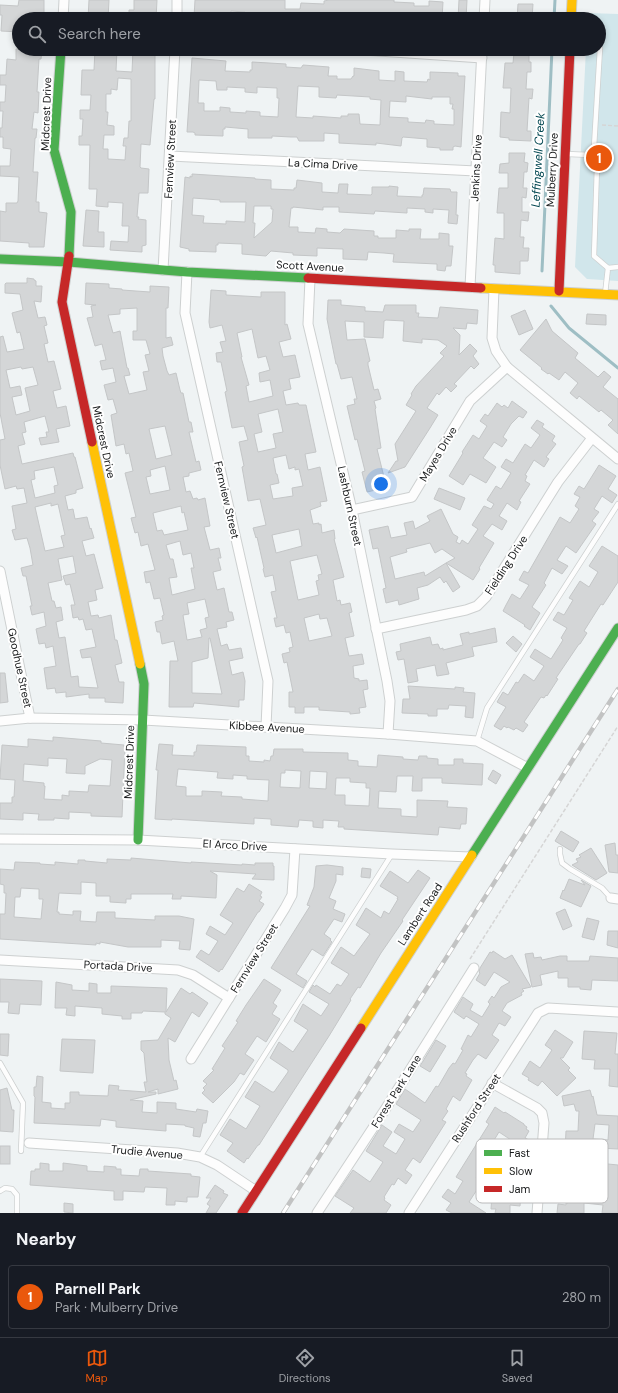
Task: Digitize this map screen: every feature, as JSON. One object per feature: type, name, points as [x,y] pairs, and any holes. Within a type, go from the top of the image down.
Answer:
[{"type":"street","points":[[63,12],[64,0]]},
{"type":"street","points":[[176,12],[177,0]]},
{"type":"street","points":[[484,12],[485,0]]},
{"type":"street","points":[[571,12],[572,0]]},
{"type":"street","name":"Midcrest Drive","points":[[61,56],[54,150],[71,212],[68,262],[62,302],[144,684],[138,840]]},
{"type":"street","name":"Fernview Street","points":[[163,270],[175,56]]},
{"type":"street","name":"Jenkins Drive","points":[[470,287],[482,56]]},
{"type":"street","name":"Mulberry Drive","points":[[559,291],[570,56]]},
{"type":"street","name":"La Cima Drive","points":[[170,156],[476,172]]},
{"type":"street","name":"Scott Avenue","points":[[0,259],[68,262],[188,272],[618,295]]},
{"type":"street","name":"Fernview Street","points":[[188,272],[185,313],[268,681],[266,727]]},
{"type":"street","name":"Lashburn Street","points":[[310,278],[308,324],[352,510],[387,681],[390,701],[388,734]]},
{"type":"street","points":[[494,289],[492,338],[496,351],[507,367],[618,459]]},
{"type":"street","name":"Mayes Drive","points":[[352,510],[412,496],[470,401],[507,367]]},
{"type":"street","name":"Fielding Drive","points":[[376,629],[466,610],[476,606],[486,597],[558,482],[592,438]]},
{"type":"street","name":"Goodhue Street","points":[[0,571],[30,718]]},
{"type":"street","name":"Lambert Road","points":[[242,1213],[618,628]]},
{"type":"street","name":"Kibbee Avenue","points":[[0,721],[30,718],[143,720],[388,734],[477,741],[528,768]]},
{"type":"street","name":"El Arco Drive","points":[[0,839],[138,840],[471,857]]},
{"type":"street","name":"Fernview Street","points":[[191,1059],[292,895],[295,849]]},
{"type":"street","name":"Portada Drive","points":[[0,960],[178,970],[193,975],[229,998]]},
{"type":"street","name":"Forest Park Lane","points":[[317,1213],[386,1108],[474,968]]},
{"type":"street","name":"Rushford Street","points":[[409,1213],[538,1013],[548,1008],[618,1012]]},
{"type":"street","points":[[492,1083],[537,1108],[542,1113],[544,1123],[543,1139]]},
{"type":"street","name":"Trudie Avenue","points":[[29,1143],[177,1153],[200,1157],[217,1165],[256,1190]]},
{"type":"street","points":[[537,1213],[538,1203]]},
{"type":"lane","points":[[590,155],[594,147],[599,56]]},
{"type":"lane","points":[[565,154],[590,155],[596,162],[594,256],[608,268],[618,267]]},
{"type":"lane","points":[[605,294],[608,268]]},
{"type":"lane","points":[[477,741],[487,708],[618,504]]},
{"type":"lane","points":[[560,849],[562,863],[602,888],[614,898]]},
{"type":"lane","points":[[200,1157],[392,854]]},
{"type":"lane","points":[[0,1063],[23,1103],[21,1151]]},
{"type":"lane","points":[[0,1191],[6,1188],[12,1189],[18,1195],[17,1213]]},
{"type":"path","points":[[595,125],[618,126]]},
{"type":"shaded area","points":[[606,14],[618,14],[618,281],[587,279],[575,267],[586,56],[606,56]]},
{"type":"building","points":[[19,0],[44,0],[44,12],[12,12],[12,32],[1,31],[2,15],[0,15],[0,5],[18,6]]},
{"type":"building","points":[[89,0],[109,0],[108,12],[88,12]]},
{"type":"building","points":[[134,0],[157,0],[156,12],[129,12],[129,10],[134,10]]},
{"type":"building","points":[[195,0],[285,0],[285,9],[300,9],[301,3],[324,4],[324,1],[329,0],[394,0],[394,2],[414,3],[414,6],[429,6],[429,1],[443,2],[442,12],[194,12]]},
{"type":"building","points":[[459,0],[467,0],[466,12],[458,12]]},
{"type":"building","points":[[518,4],[533,4],[532,12],[517,12]]},
{"type":"building","points":[[16,56],[41,56],[41,59],[39,59],[37,92],[39,92],[38,113],[34,112],[32,129],[37,129],[33,172],[38,172],[36,202],[39,202],[39,212],[47,213],[44,247],[29,247],[29,243],[0,241],[0,211],[6,212],[6,203],[17,203],[19,177],[0,176],[0,166],[10,166],[11,149],[3,148],[3,137],[0,137],[3,111],[0,111],[0,102],[5,102],[6,85],[0,85],[0,75],[6,75],[7,59],[16,60]]},
{"type":"building","points":[[95,56],[117,56],[116,71],[132,72],[133,56],[155,56],[155,99],[150,145],[141,144],[140,167],[149,169],[148,193],[139,193],[137,217],[139,217],[138,219],[146,220],[146,245],[142,246],[142,252],[110,250],[111,241],[128,242],[129,226],[122,226],[123,203],[108,202],[108,207],[96,206],[97,189],[89,189],[90,145],[79,145],[79,136],[82,136],[83,119],[80,119],[80,110],[90,110],[91,95],[81,95],[82,70],[94,70]],"holes":[[[118,78],[131,79],[131,121],[129,121],[128,138],[124,138],[123,146],[126,146],[125,160],[108,159],[108,149],[103,149],[104,135],[114,135],[114,126],[107,125],[108,112],[106,112],[106,94],[111,94],[111,89],[117,90]]]},
{"type":"building","points":[[514,56],[529,56],[529,62],[531,62],[531,72],[527,72],[526,89],[533,89],[532,99],[529,98],[527,131],[531,131],[531,141],[509,140],[509,138],[500,137],[501,112],[510,113],[511,88],[503,88],[505,63],[513,63]]},
{"type":"building","points":[[192,58],[226,61],[225,71],[250,72],[250,70],[252,70],[252,62],[286,64],[286,67],[301,68],[303,65],[329,67],[328,76],[337,76],[337,79],[351,79],[354,76],[354,68],[379,71],[379,80],[395,81],[395,71],[404,72],[404,81],[427,82],[428,79],[430,80],[430,72],[458,73],[458,76],[465,76],[461,147],[455,146],[453,147],[453,150],[440,150],[440,148],[427,147],[427,139],[403,137],[401,146],[376,143],[376,145],[339,143],[339,134],[324,133],[324,141],[299,141],[297,137],[272,136],[272,138],[248,138],[248,129],[225,127],[225,129],[223,129],[223,136],[195,135],[193,132],[187,132]],"holes":[[[199,80],[216,81],[217,90],[227,90],[227,87],[245,88],[245,92],[257,93],[257,87],[277,88],[277,98],[279,98],[278,117],[260,116],[260,112],[230,112],[230,108],[220,107],[220,111],[204,111],[204,103],[198,103]],[[298,86],[319,87],[319,97],[336,98],[337,95],[370,97],[370,99],[381,100],[380,125],[360,124],[359,114],[348,114],[348,116],[341,116],[341,118],[313,116],[313,118],[296,117]],[[406,96],[432,99],[432,97],[450,97],[450,104],[453,104],[452,109],[454,109],[454,125],[434,124],[434,121],[426,120],[425,123],[408,122],[408,118],[389,117],[390,101],[406,102]]]},
{"type":"building","points":[[509,153],[525,153],[524,162],[528,163],[527,172],[524,172],[523,188],[527,188],[526,198],[522,197],[522,212],[529,212],[528,221],[521,220],[520,237],[524,237],[523,248],[529,248],[528,261],[520,261],[520,274],[495,272],[495,265],[493,265],[495,238],[504,239],[504,213],[497,213],[499,188],[508,188],[508,173],[499,173],[500,164],[509,163]]},
{"type":"building","points":[[192,174],[271,180],[271,189],[294,190],[294,188],[296,188],[297,180],[322,183],[322,192],[338,193],[339,184],[348,184],[347,194],[371,195],[372,187],[389,186],[398,187],[397,196],[422,197],[424,188],[450,189],[451,192],[457,192],[457,224],[448,223],[449,210],[433,209],[433,213],[425,212],[425,209],[407,208],[407,213],[375,211],[374,214],[339,212],[339,207],[323,207],[323,210],[293,207],[291,208],[289,227],[298,227],[298,232],[315,233],[316,228],[327,229],[327,232],[340,233],[344,229],[374,231],[374,236],[378,236],[378,238],[396,238],[396,230],[409,231],[409,229],[421,229],[420,239],[439,239],[439,233],[449,234],[449,246],[453,246],[451,266],[446,266],[445,271],[437,270],[437,264],[393,262],[394,254],[384,253],[368,252],[367,260],[343,259],[343,249],[317,248],[317,256],[293,255],[293,253],[271,251],[266,256],[242,254],[242,244],[218,243],[218,245],[216,245],[216,252],[189,251],[189,249],[180,247],[185,177],[192,177]],"holes":[[[193,198],[220,200],[220,202],[246,202],[245,222],[226,221],[226,224],[203,223],[204,216],[192,215]],[[254,206],[271,206],[271,209],[273,209],[272,222],[254,238]]]},
{"type":"building","points":[[86,210],[99,211],[98,232],[104,232],[104,247],[83,246]]},
{"type":"building","points":[[27,278],[34,279],[36,281],[36,286],[42,286],[41,302],[34,301],[38,318],[45,317],[47,325],[44,326],[48,343],[44,344],[48,362],[54,361],[61,389],[53,391],[57,408],[66,406],[70,426],[56,429],[59,442],[41,445],[39,438],[47,437],[46,432],[49,432],[45,416],[24,422],[26,432],[22,433],[25,444],[18,446],[22,464],[73,453],[75,457],[83,488],[76,490],[76,493],[65,496],[68,510],[73,509],[75,519],[87,517],[94,538],[82,541],[86,556],[94,554],[103,588],[95,590],[97,600],[88,602],[91,616],[98,615],[99,618],[111,615],[115,640],[117,640],[122,663],[115,665],[119,682],[124,682],[123,703],[105,702],[105,698],[89,698],[89,694],[66,697],[66,692],[56,693],[55,688],[47,689],[44,668],[56,666],[53,646],[46,648],[45,643],[39,644],[36,629],[46,626],[44,612],[32,615],[30,606],[32,606],[26,576],[23,576],[21,568],[33,565],[30,548],[27,538],[15,540],[12,530],[16,529],[12,506],[27,503],[24,488],[17,489],[16,486],[5,489],[0,465],[0,440],[5,439],[0,413],[0,337],[3,336],[7,352],[24,349],[20,332],[17,333],[12,313],[23,310],[20,294],[5,293],[5,284],[27,283]],"holes":[[[21,367],[22,369],[33,367],[38,385],[25,388],[30,411],[16,415],[12,397],[22,395],[20,386],[10,388],[6,370]],[[54,467],[58,485],[54,486],[55,493],[35,498],[31,480],[35,479],[34,471]],[[51,503],[51,506],[58,504],[65,535],[61,536],[64,547],[45,551],[35,507]],[[73,556],[76,573],[63,576],[66,585],[70,584],[75,605],[71,605],[73,618],[78,617],[79,620],[83,619],[86,630],[92,629],[96,647],[80,650],[82,658],[91,657],[98,688],[79,687],[78,676],[71,677],[65,637],[59,638],[56,622],[63,620],[61,607],[56,608],[54,601],[52,601],[48,583],[62,580],[58,559]]]},
{"type":"building","points":[[86,283],[109,284],[109,288],[150,292],[150,286],[169,287],[168,308],[166,308],[166,338],[171,337],[173,345],[162,348],[163,356],[169,375],[176,373],[181,393],[183,393],[189,422],[191,422],[193,432],[189,432],[196,462],[199,461],[201,470],[189,473],[189,476],[183,477],[186,492],[190,491],[193,499],[197,498],[198,500],[205,498],[210,526],[204,527],[210,550],[219,548],[221,558],[218,558],[221,570],[213,572],[217,590],[224,588],[229,612],[232,612],[234,620],[226,622],[227,627],[217,629],[221,646],[227,644],[229,650],[241,648],[243,658],[229,661],[232,675],[243,672],[245,681],[244,700],[239,700],[239,707],[194,703],[193,707],[169,707],[170,661],[178,661],[174,641],[162,644],[160,632],[157,632],[155,622],[163,620],[162,616],[164,615],[160,598],[154,599],[150,582],[146,583],[144,572],[155,570],[148,544],[141,546],[138,532],[135,533],[131,518],[136,517],[125,473],[133,471],[129,453],[126,454],[124,444],[116,446],[111,415],[117,413],[113,399],[108,400],[104,385],[116,382],[113,368],[102,370],[100,361],[106,360],[102,344],[95,346],[87,318],[93,317],[91,306],[96,305],[85,304]],"holes":[[[137,308],[137,331],[133,331],[133,340],[146,340],[150,354],[145,355],[149,371],[143,372],[147,390],[129,394],[124,376],[130,375],[127,368],[120,331],[113,333],[108,315],[120,314],[120,309]],[[165,426],[172,455],[156,459],[149,429]],[[165,466],[170,490],[150,494],[146,477],[151,476],[150,470]],[[181,506],[188,530],[164,535],[162,530],[157,531],[153,513]],[[180,541],[183,555],[191,553],[194,568],[191,568],[195,589],[172,595],[169,578],[177,577],[173,559],[170,559],[166,545]],[[205,599],[209,617],[205,618],[207,628],[200,630],[202,637],[187,640],[183,615],[189,614],[187,603]],[[210,638],[222,694],[192,693],[192,662],[208,658]]]},
{"type":"building","points":[[211,290],[226,291],[226,295],[261,297],[261,292],[285,292],[285,325],[287,324],[291,339],[279,342],[283,357],[295,355],[300,377],[289,379],[291,389],[283,391],[286,405],[298,403],[299,405],[306,405],[316,452],[305,454],[308,470],[320,467],[327,501],[320,502],[321,506],[310,510],[313,524],[321,524],[322,533],[334,530],[334,539],[344,577],[333,580],[337,601],[340,600],[341,605],[350,603],[352,612],[349,613],[354,636],[345,638],[349,656],[362,654],[364,664],[353,666],[354,678],[359,679],[359,681],[367,680],[368,689],[363,690],[366,707],[359,708],[360,713],[350,714],[350,712],[319,710],[319,707],[304,707],[304,713],[295,713],[295,707],[289,707],[289,692],[293,692],[287,662],[284,663],[282,654],[290,652],[289,648],[293,647],[290,632],[286,633],[284,625],[276,627],[274,618],[277,618],[271,592],[276,591],[273,575],[265,577],[257,537],[256,538],[253,528],[266,525],[260,499],[248,501],[242,467],[244,466],[239,442],[248,440],[244,426],[232,428],[221,362],[217,362],[216,353],[223,352],[220,342],[226,341],[222,325],[210,328]],"holes":[[[252,329],[258,358],[266,356],[270,370],[259,373],[260,382],[270,380],[273,396],[249,402],[246,386],[249,385],[241,357],[237,333]],[[278,409],[283,432],[273,434],[276,448],[258,452],[254,434],[262,432],[258,414]],[[286,455],[289,469],[295,467],[295,470],[299,469],[303,486],[292,488],[293,496],[273,499],[270,485],[279,483],[273,458]],[[299,529],[302,546],[276,553],[272,535]],[[317,555],[322,574],[318,575],[319,580],[316,581],[319,595],[298,600],[290,561]],[[319,614],[320,619],[327,618],[332,636],[309,641],[304,618]]]},
{"type":"building","points":[[328,300],[341,300],[341,305],[365,307],[365,311],[383,312],[385,305],[416,305],[416,313],[419,313],[418,317],[438,318],[440,307],[478,310],[477,324],[467,323],[466,329],[453,328],[460,335],[459,355],[470,344],[477,351],[473,356],[479,364],[474,369],[471,366],[454,384],[457,386],[451,392],[446,387],[439,395],[437,393],[427,408],[438,415],[405,467],[388,473],[396,461],[398,461],[395,444],[416,411],[406,405],[412,395],[411,394],[416,386],[444,356],[440,353],[447,346],[438,340],[422,339],[422,343],[403,341],[404,321],[384,321],[383,338],[364,337],[364,322],[345,321],[347,340],[365,339],[370,361],[368,362],[368,365],[374,390],[378,389],[381,399],[374,401],[381,448],[377,449],[384,477],[378,478],[380,489],[367,492],[362,472],[365,471],[357,439],[355,440],[347,406],[355,404],[354,399],[357,399],[352,377],[341,379],[336,364],[327,319]]},
{"type":"building","points":[[525,310],[533,329],[519,335],[511,316]]},
{"type":"building","points":[[587,314],[606,315],[606,325],[586,324]]},
{"type":"building","points":[[546,319],[552,331],[578,353],[575,358],[598,377],[604,371],[611,377],[603,387],[618,399],[618,434],[608,425],[613,420],[601,410],[599,412],[579,396],[577,399],[570,393],[578,383],[565,372],[559,380],[549,373],[548,374],[520,350]]},
{"type":"building","points":[[512,401],[527,412],[523,418],[519,416],[511,424],[503,437],[507,440],[502,447],[494,442],[483,458],[496,467],[486,483],[470,474],[463,485],[449,476],[473,435],[479,439],[487,426],[480,421],[485,414],[488,416],[497,403],[502,407],[504,405],[508,408]]},
{"type":"building","points":[[537,420],[544,424],[542,427],[555,436],[552,441],[556,444],[546,457],[549,459],[544,467],[534,460],[525,475],[527,476],[525,481],[530,484],[519,501],[521,502],[517,510],[507,503],[499,516],[507,521],[502,530],[492,524],[483,536],[494,543],[473,580],[446,563],[460,587],[453,592],[446,581],[444,583],[440,577],[428,585],[417,588],[419,599],[399,605],[398,600],[386,603],[383,589],[386,588],[378,548],[373,549],[369,530],[388,526],[391,538],[407,535],[404,523],[413,521],[415,529],[430,521],[427,516],[441,509],[453,534],[458,537],[456,542],[460,544],[462,540],[468,544],[478,529],[472,525],[484,506],[491,509],[494,504],[487,500],[496,486],[501,489],[511,473],[501,467],[506,459],[513,463],[525,444],[531,448],[540,435],[531,428]],"holes":[[[430,543],[435,553],[442,549],[455,558],[425,576],[424,572],[395,579],[390,557],[407,552],[406,549]]]},
{"type":"building","points":[[599,465],[616,476],[608,489],[617,495],[612,503],[602,496],[594,509],[599,512],[592,521],[596,524],[576,553],[566,546],[557,560],[568,566],[562,574],[552,568],[544,583],[546,585],[532,607],[540,613],[530,630],[524,626],[525,625],[503,611],[512,594],[520,599],[529,585],[519,580],[524,571],[528,573],[560,517],[570,523],[579,509],[575,506],[580,497],[574,494],[579,486],[584,489]]},
{"type":"building","points":[[439,488],[465,498],[460,510],[434,499]]},
{"type":"building","points":[[602,546],[618,556],[618,582],[603,605],[601,604],[584,631],[587,633],[556,678],[558,679],[547,696],[546,695],[544,698],[541,697],[524,722],[528,725],[523,732],[516,728],[514,730],[504,726],[501,730],[494,726],[506,707],[497,702],[503,692],[508,695],[516,682],[518,683],[524,674],[534,681],[544,666],[530,657],[535,649],[551,659],[563,640],[561,638],[567,628],[553,620],[558,612],[564,615],[573,600],[569,598],[580,581],[589,587],[598,572],[589,566]]},
{"type":"building","points":[[495,628],[497,642],[472,647],[474,656],[446,663],[449,674],[437,676],[435,665],[416,669],[418,681],[408,683],[404,659],[398,660],[396,652],[401,651],[400,644],[430,637],[432,645],[438,644],[440,649],[443,648],[443,650],[463,645],[460,634],[469,632],[469,634]]},
{"type":"building","points":[[513,636],[522,644],[516,652],[506,643]]},
{"type":"building","points":[[0,673],[5,673],[8,702],[0,703]]},
{"type":"building","points":[[408,686],[455,689],[455,687],[464,688],[463,692],[475,693],[473,718],[465,717],[466,706],[449,705],[448,709],[437,709],[437,716],[428,716],[428,714],[402,713],[403,699],[410,699]]},
{"type":"building","points":[[53,737],[101,741],[101,743],[124,745],[122,817],[91,816],[91,813],[69,812],[69,819],[54,818],[54,820],[38,820],[39,814],[23,813],[23,820],[0,819],[0,803],[12,803],[12,797],[14,797],[15,780],[0,779],[2,745],[28,747],[28,739],[53,741]],"holes":[[[48,758],[67,759],[66,773],[85,774],[85,766],[100,759],[112,760],[110,786],[89,785],[88,792],[69,791],[69,796],[62,795],[62,800],[44,799],[44,783],[23,781],[24,764],[48,766]]]},
{"type":"building","points":[[159,744],[173,745],[172,755],[194,756],[197,745],[246,747],[246,756],[249,756],[249,761],[264,762],[264,760],[270,761],[271,756],[273,756],[274,749],[303,749],[303,752],[348,753],[348,760],[358,761],[358,766],[377,767],[378,755],[418,760],[419,756],[427,756],[427,758],[438,759],[438,765],[454,765],[454,759],[463,759],[463,763],[483,764],[482,785],[442,783],[442,778],[422,778],[422,791],[412,791],[413,776],[397,776],[396,792],[379,791],[378,808],[401,809],[401,816],[417,817],[417,800],[448,801],[447,807],[467,808],[466,824],[461,824],[460,829],[439,827],[438,835],[344,829],[344,827],[338,827],[339,821],[323,820],[323,828],[313,827],[313,821],[299,820],[298,827],[271,825],[271,819],[254,818],[254,824],[155,819],[158,770],[156,770]],"holes":[[[178,769],[218,772],[217,778],[233,779],[233,775],[247,776],[247,779],[269,780],[268,801],[242,799],[242,797],[221,796],[222,792],[202,791],[202,796],[186,796],[186,787],[176,786]],[[285,770],[301,771],[300,788],[280,787],[281,773],[285,773]],[[310,771],[327,772],[326,789],[309,788]],[[336,778],[350,778],[350,782],[366,783],[366,788],[370,788],[369,806],[345,805],[345,795],[335,795]]]},
{"type":"building","points":[[493,770],[501,775],[496,784],[488,779]]},
{"type":"building","points":[[561,831],[579,842],[573,852],[555,841]]},
{"type":"building","points":[[615,843],[616,855],[618,855],[618,873],[609,872],[605,845]]},
{"type":"building","points":[[591,848],[607,873],[596,880],[572,865],[578,862],[576,859],[581,857],[579,855]]},
{"type":"building","points":[[131,858],[191,863],[242,865],[273,863],[274,880],[252,879],[256,874],[210,871],[217,875],[216,898],[181,896],[181,899],[172,899],[173,894],[131,894],[131,899],[126,899],[126,903],[110,902],[110,896],[96,896],[96,883],[81,882],[81,894],[59,893],[57,912],[59,912],[59,914],[73,915],[73,911],[81,911],[80,921],[96,922],[97,912],[115,912],[115,918],[155,920],[155,916],[179,916],[194,919],[190,950],[179,949],[180,941],[161,940],[161,947],[128,947],[100,942],[100,944],[96,943],[96,945],[0,939],[0,914],[5,914],[6,893],[4,893],[4,885],[0,884],[0,869],[14,870],[15,862],[55,865],[55,862],[78,864],[78,860],[107,863],[107,859],[131,860]],"holes":[[[21,888],[39,889],[39,899],[43,899],[41,919],[14,917],[15,897],[20,897]]]},
{"type":"building","points":[[327,865],[343,867],[343,875],[336,874],[336,881],[329,898],[336,901],[333,909],[345,914],[342,922],[334,919],[324,934],[331,939],[330,940],[332,942],[323,956],[312,949],[296,974],[307,981],[303,988],[271,968],[310,906],[307,905],[314,887],[316,866]]},
{"type":"building","points":[[362,868],[371,869],[370,878],[361,877]]},
{"type":"building","points":[[418,870],[430,878],[360,988],[358,987],[350,999],[351,1000],[329,1036],[259,1145],[244,1163],[227,1151],[233,1143],[220,1135],[230,1119],[246,1129],[260,1106],[245,1097],[255,1081],[274,1092],[288,1072],[288,1070],[270,1058],[279,1042],[293,1052],[308,1030],[294,1021],[303,1004],[321,1016],[329,1004],[309,992],[313,985],[315,987],[316,985],[330,994],[337,984],[341,986],[349,974],[331,963],[341,947],[354,956],[370,934],[356,925],[366,908],[381,918],[384,911],[389,914],[398,897],[380,886],[390,871],[408,883]]},
{"type":"building","points":[[569,879],[585,885],[581,880],[591,886],[581,907],[560,898]]},
{"type":"building","points":[[249,884],[262,892],[260,896],[262,897],[259,901],[264,904],[222,970],[221,969],[219,972],[196,957],[201,950],[209,955],[218,941],[206,934],[210,926],[225,935],[233,923],[220,915],[237,888],[244,892]]},
{"type":"building","points":[[565,909],[572,926],[563,930],[556,913]]},
{"type":"building","points":[[587,918],[599,921],[594,940],[582,937]]},
{"type":"building","points":[[608,931],[618,931],[618,948],[607,945]]},
{"type":"building","points":[[493,951],[505,959],[512,955],[531,987],[522,989],[524,991],[521,993],[522,995],[507,1003],[502,1011],[511,1017],[505,1026],[499,1023],[492,1035],[499,1040],[486,1059],[478,1054],[473,1060],[465,1073],[467,1074],[466,1076],[472,1080],[460,1101],[453,1096],[446,1109],[448,1111],[442,1120],[446,1122],[420,1163],[413,1158],[405,1170],[412,1175],[406,1184],[398,1178],[394,1185],[392,1184],[384,1197],[384,1200],[391,1205],[386,1213],[350,1213],[354,1208],[335,1196],[353,1170],[370,1182],[383,1162],[366,1151],[382,1125],[392,1132],[383,1146],[396,1154],[405,1139],[394,1132],[399,1124],[413,1132],[421,1120],[396,1104],[405,1089],[425,1103],[436,1086],[438,1087],[449,1068],[453,1063],[455,1064],[463,1050],[461,1049],[468,1035],[471,1037],[479,1024],[466,1016],[464,1019],[454,1012],[463,997],[473,1004],[470,1010],[482,1017],[490,1004],[488,1002],[492,996],[494,998],[501,987],[510,982],[494,972],[485,986],[476,980],[480,973],[480,968],[490,952],[492,953]]},
{"type":"building","points":[[533,953],[534,958],[541,957],[542,960],[560,956],[567,956],[567,961],[589,961],[590,956],[618,958],[618,981],[592,980],[591,990],[580,989],[580,987],[568,987],[568,978],[558,978],[558,971],[540,975],[542,985],[532,987],[525,954]]},
{"type":"building","points":[[0,979],[42,981],[41,1005],[20,1004],[19,1014],[8,1013],[9,1002],[0,1002]]},
{"type":"building","points":[[264,979],[281,990],[273,1003],[277,1006],[272,1014],[280,1019],[266,1042],[257,1036],[245,1054],[254,1060],[244,1075],[240,1073],[234,1082],[213,1103],[202,1093],[205,1090],[203,1088],[207,1084],[203,1081],[214,1070],[212,1069],[225,1048],[222,1046],[238,1022],[236,1021],[246,1005]]},
{"type":"building","points":[[56,982],[72,985],[72,990],[89,991],[89,983],[97,984],[97,993],[111,993],[111,986],[167,988],[166,1012],[181,988],[190,994],[192,992],[208,1003],[199,1017],[192,1012],[175,1042],[168,1038],[169,1060],[174,1081],[176,1080],[178,1089],[158,1094],[158,1089],[148,1092],[156,1092],[156,1094],[130,1100],[143,1101],[142,1112],[157,1113],[157,1102],[176,1103],[176,1109],[196,1112],[197,1109],[208,1111],[206,1123],[203,1123],[200,1137],[193,1136],[194,1128],[185,1125],[166,1124],[166,1131],[116,1127],[116,1121],[101,1119],[100,1126],[34,1123],[34,1087],[36,1087],[37,1076],[43,1077],[42,1102],[51,1103],[51,1108],[65,1109],[65,1103],[70,1103],[70,1092],[79,1092],[79,1095],[108,1096],[109,1085],[119,1086],[118,1090],[146,1092],[144,1082],[147,1082],[144,1053],[141,1050],[141,1041],[158,1040],[171,1018],[165,1014],[165,1012],[143,1011],[142,1013],[131,1013],[131,1019],[122,1019],[122,1016],[102,1014],[102,1008],[75,1006],[75,1016],[66,1015],[67,1008],[55,1008]]},
{"type":"building","points":[[555,1030],[573,1042],[563,1058],[560,1058],[570,1068],[568,1070],[576,1078],[557,1096],[542,1081],[538,1086],[522,1074],[530,1061],[540,1068],[552,1050],[545,1045]]},
{"type":"building","points":[[584,1031],[617,1033],[615,1054],[618,1054],[618,1087],[609,1086],[610,1069],[594,1069],[595,1060],[582,1059]]},
{"type":"building","points":[[0,1034],[9,1034],[8,1056],[0,1055]]},
{"type":"building","points":[[62,1039],[95,1040],[93,1073],[60,1071]]},
{"type":"building","points":[[436,1040],[446,1046],[430,1072],[420,1066]]},
{"type":"building","points":[[7,1088],[12,1110],[14,1110],[13,1132],[0,1131],[0,1090]]},
{"type":"building","points":[[590,1090],[592,1097],[593,1096],[597,1115],[618,1116],[618,1149],[608,1148],[609,1125],[595,1124],[593,1139],[566,1139],[566,1131],[578,1131],[579,1111],[576,1111],[574,1104],[564,1106],[562,1096]]},
{"type":"building","points":[[495,1107],[527,1127],[526,1129],[529,1131],[525,1138],[527,1139],[510,1139],[499,1132],[495,1139],[480,1139],[489,1124],[486,1122]]},
{"type":"building","points":[[476,1145],[476,1191],[469,1202],[486,1213],[452,1213],[446,1210],[451,1203],[442,1197],[448,1189],[455,1194],[463,1181],[456,1177]]},
{"type":"building","points":[[0,1146],[10,1146],[10,1164],[0,1164]]},
{"type":"building","points":[[40,1163],[49,1164],[49,1171],[63,1171],[63,1163],[87,1166],[87,1171],[104,1172],[104,1166],[116,1167],[116,1169],[121,1169],[121,1175],[139,1176],[140,1169],[148,1169],[148,1171],[191,1174],[191,1176],[200,1177],[198,1197],[187,1197],[187,1202],[175,1201],[175,1205],[166,1205],[167,1188],[145,1187],[144,1192],[123,1191],[123,1200],[114,1200],[114,1191],[30,1185],[31,1171],[40,1169]]},
{"type":"building","points":[[608,1164],[618,1165],[618,1213],[602,1213],[603,1205],[584,1203],[608,1203]]},
{"type":"building","points":[[215,1185],[224,1191],[223,1193],[228,1195],[216,1213],[206,1213],[210,1206],[207,1204],[211,1198],[206,1198]]},
{"type":"building","points":[[64,1203],[73,1204],[73,1213],[64,1212]]},
{"type":"building","points":[[491,1203],[520,1203],[520,1206],[510,1205],[510,1213],[495,1213],[496,1209],[491,1209]]},
{"type":"building","points":[[566,1203],[584,1203],[584,1213],[557,1213],[558,1204],[566,1205]]},
{"type":"waterway","name":"Leffingwell Creek","points":[[554,12],[555,0]]},
{"type":"waterway","name":"Leffingwell Creek","points":[[542,271],[552,56]]},
{"type":"waterway","name":"Leffingwell Creek","points":[[551,306],[569,328],[618,368]]},
{"type":"railway","points":[[283,1213],[618,689]]},
{"type":"traffic: fast","points":[[61,56],[54,150],[71,212],[69,256]]},
{"type":"traffic: fast","points":[[0,259],[69,262],[187,272],[308,278]]},
{"type":"traffic: fast","points":[[472,855],[618,628]]},
{"type":"traffic: fast","points":[[138,840],[144,684],[140,664]]},
{"type":"traffic: slow","points":[[571,12],[572,0]]},
{"type":"traffic: slow","points":[[481,288],[618,295]]},
{"type":"traffic: slow","points":[[92,442],[140,664]]},
{"type":"traffic: slow","points":[[361,1028],[472,855]]},
{"type":"traffic: jam","points":[[559,291],[570,56]]},
{"type":"traffic: jam","points":[[69,256],[62,302],[92,442]]},
{"type":"traffic: jam","points":[[308,278],[481,288]]},
{"type":"traffic: jam","points":[[242,1213],[361,1028]]},
{"type":"place","name":"Parnell Park","points":[[599,158]]}]
